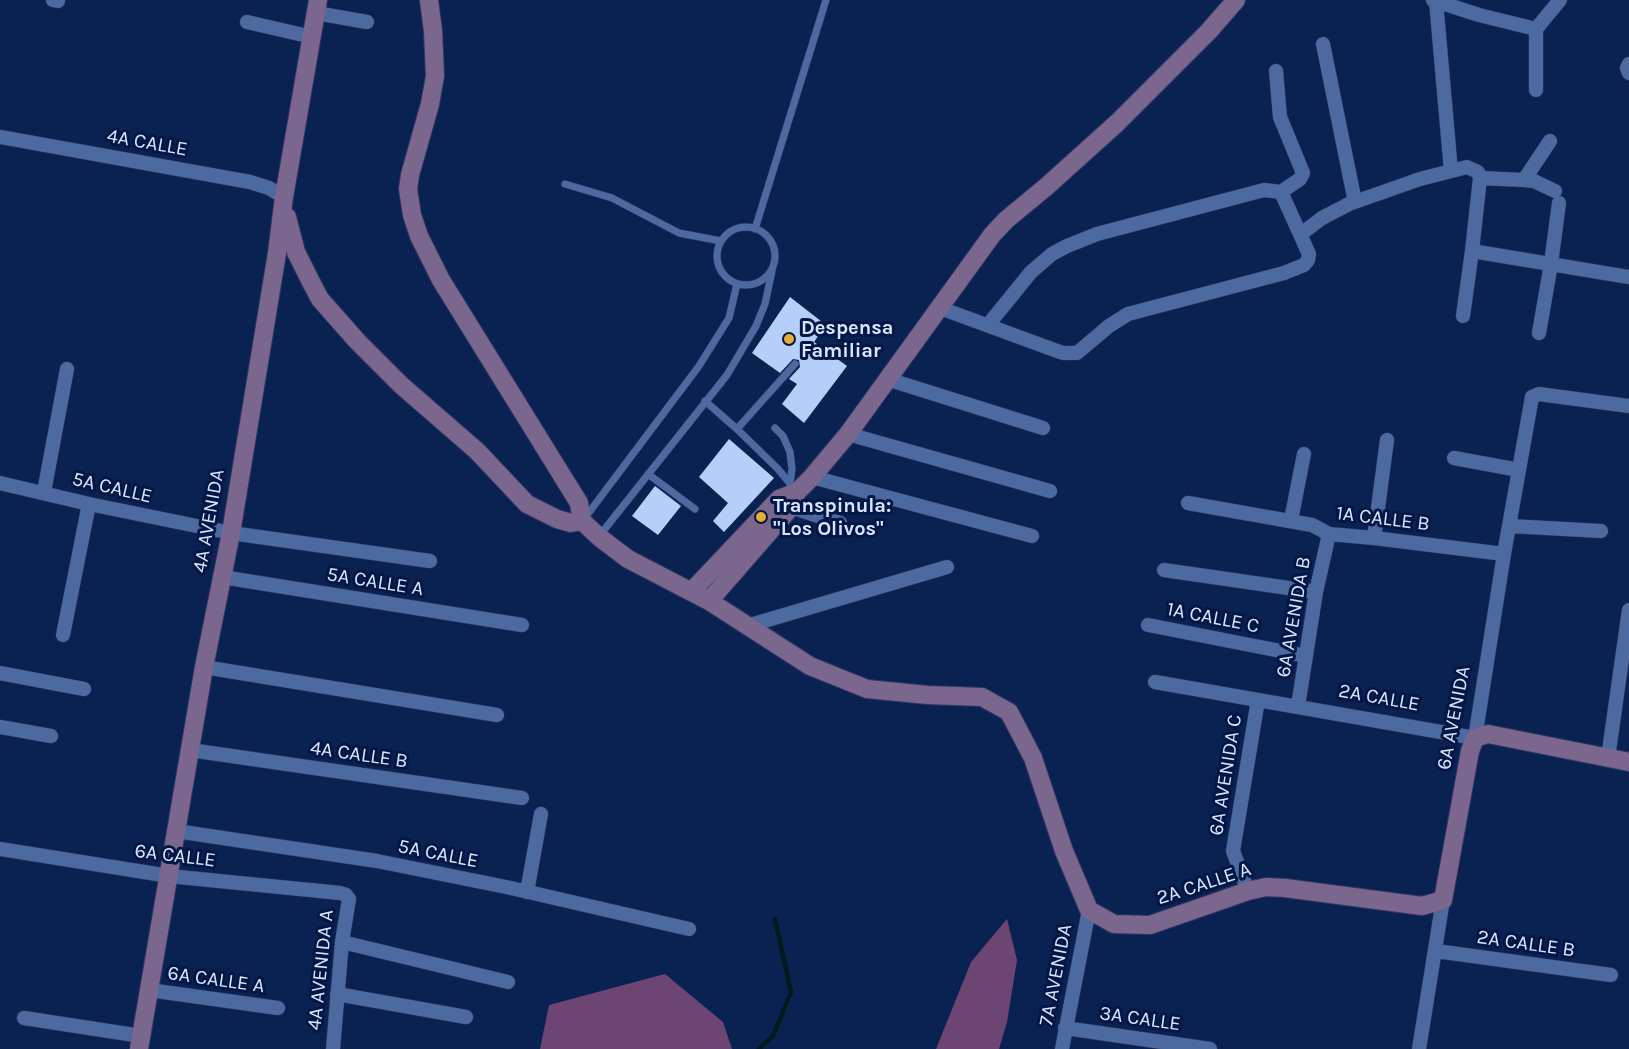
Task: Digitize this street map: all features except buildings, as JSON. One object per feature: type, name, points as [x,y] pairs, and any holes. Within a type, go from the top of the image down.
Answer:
[{"type":"street","points":[[54,0],[58,1]]},
{"type":"street","points":[[429,0],[435,76],[430,104],[410,175],[408,189],[412,215],[419,236],[441,280],[579,503],[582,521],[598,537],[628,559],[709,601],[810,666],[867,689],[982,697],[1009,711],[1033,758],[1064,851],[1089,910]]},
{"type":"street","points":[[709,601],[793,494],[812,477],[848,434],[992,235],[1006,219],[1046,187],[1117,123],[1209,31],[1236,0]]},
{"type":"street","points":[[1452,171],[1434,0],[1479,15],[1536,29]]},
{"type":"street","points":[[1536,90],[1536,29],[1560,0]]},
{"type":"street","points":[[317,7],[368,22]]},
{"type":"street","name":"4A AVENIDA","points":[[140,1042],[204,667],[231,533],[284,197],[317,7]]},
{"type":"street","points":[[247,22],[312,37]]},
{"type":"street","points":[[1323,44],[1355,201]]},
{"type":"street","points":[[1629,64],[1627,68],[1629,73]]},
{"type":"street","points":[[988,325],[1031,272],[1052,254],[1074,243],[1116,229],[1264,190],[1281,192],[1300,179],[1303,173],[1281,117],[1276,71]]},
{"type":"street","name":"4A CALLE","points":[[0,137],[250,182],[269,188],[284,197]]},
{"type":"street","points":[[1524,180],[1550,141]]},
{"type":"street","points":[[1301,234],[1333,211],[1355,201],[1452,171],[1471,168],[1478,172],[1480,178],[1462,316]]},
{"type":"street","points":[[1480,178],[1534,181],[1557,197],[1551,264],[1539,333]]},
{"type":"street","points":[[940,308],[1049,348],[1077,354],[1109,326],[1128,314],[1304,265],[1309,257],[1281,192]]},
{"type":"street","points":[[284,197],[289,230],[305,271],[320,298],[349,332],[401,385],[477,451],[527,504],[557,519],[571,523],[582,521]]},
{"type":"street","points":[[1472,251],[1629,277]]},
{"type":"street","points":[[44,492],[67,369]]},
{"type":"street","points":[[887,379],[1043,428]]},
{"type":"street","name":"6A AVENIDA","points":[[1419,1049],[1443,900],[1470,751],[1475,738],[1504,554],[1533,396],[1539,394],[1629,406]]},
{"type":"street","points":[[848,434],[1050,491]]},
{"type":"street","points":[[1374,538],[1387,440]]},
{"type":"street","points":[[1291,520],[1304,454]]},
{"type":"street","points":[[1454,458],[1519,470]]},
{"type":"street","points":[[812,477],[1032,536]]},
{"type":"street","name":"5A CALLE","points":[[0,483],[231,533],[430,561]]},
{"type":"street","points":[[793,494],[840,523]]},
{"type":"street","points":[[691,592],[778,499],[793,494]]},
{"type":"street","name":"1A CALLE B","points":[[1188,503],[1291,520],[1317,526],[1329,534],[1504,554]]},
{"type":"street","points":[[63,635],[89,504]]},
{"type":"street","points":[[1510,526],[1601,531]]},
{"type":"street","name":"6A AVENIDA B","points":[[1299,706],[1316,592],[1329,534]]},
{"type":"street","points":[[747,626],[947,567]]},
{"type":"street","points":[[1164,570],[1316,592]]},
{"type":"street","name":"5A CALLE A","points":[[222,577],[522,625]]},
{"type":"street","points":[[727,579],[724,590],[731,615]]},
{"type":"street","points":[[1608,758],[1629,610]]},
{"type":"street","name":"1A CALLE C","points":[[1148,625],[1306,656]]},
{"type":"street","points":[[204,667],[497,716]]},
{"type":"street","points":[[0,672],[84,689]]},
{"type":"street","name":"2A CALLE","points":[[1155,682],[1475,738],[1488,734],[1629,762]]},
{"type":"street","name":"6A AVENIDA C","points":[[1248,891],[1233,850],[1258,700]]},
{"type":"street","points":[[0,728],[51,736]]},
{"type":"street","name":"4A CALLE B","points":[[190,750],[522,798]]},
{"type":"street","points":[[527,892],[541,814]]},
{"type":"street","name":"5A CALLE","points":[[176,831],[377,861],[688,929]]},
{"type":"street","name":"6A CALLE","points":[[0,849],[169,876],[346,895]]},
{"type":"street","name":"2A CALLE A","points":[[1089,910],[1114,924],[1150,925],[1248,891],[1266,887],[1422,906],[1443,900]]},
{"type":"street","name":"4A AVENIDA A","points":[[333,1049],[342,942],[349,899],[346,895]]},
{"type":"street","name":"7A AVENIDA","points":[[1062,1049],[1089,910]]},
{"type":"street","points":[[342,942],[508,982]]},
{"type":"street","name":"2A CALLE B","points":[[1436,951],[1611,975]]},
{"type":"street","name":"6A CALLE A","points":[[149,990],[278,1008]]},
{"type":"street","points":[[337,994],[466,1017]]},
{"type":"street","points":[[24,1018],[140,1042]]},
{"type":"street","name":"3A CALLE","points":[[1065,1028],[1210,1049]]},
{"type":"lane","points":[[755,229],[826,0]]},
{"type":"lane","points":[[565,184],[612,198],[679,233],[721,241]]},
{"type":"lane","points":[[598,537],[727,375],[756,326],[765,304],[775,263],[773,245],[769,238],[755,229],[740,228],[726,235],[721,241],[716,257],[718,266],[729,280],[737,284],[752,285],[760,282],[772,271]]},
{"type":"lane","points":[[582,521],[699,366],[729,318],[737,284]]},
{"type":"lane","points":[[737,429],[795,364]]},
{"type":"lane","points":[[705,401],[737,429],[793,494]]},
{"type":"lane","points":[[775,428],[783,436],[790,452],[793,494]]},
{"type":"lane","points":[[648,474],[695,509]]},
{"type":"shaded area","points":[[1007,919],[1017,960],[1007,1022],[999,1049],[936,1049],[971,962]]},
{"type":"shaded area","points":[[665,974],[723,1022],[732,1049],[540,1049],[549,1005]]},
{"type":"waterway","points":[[759,1049],[773,1036],[791,992],[775,919]]},
{"type":"place","name":"Despensa Familiar","points":[[789,339]]},
{"type":"place","name":"Transpinula: \"Los Olivos\"","points":[[761,517]]}]
